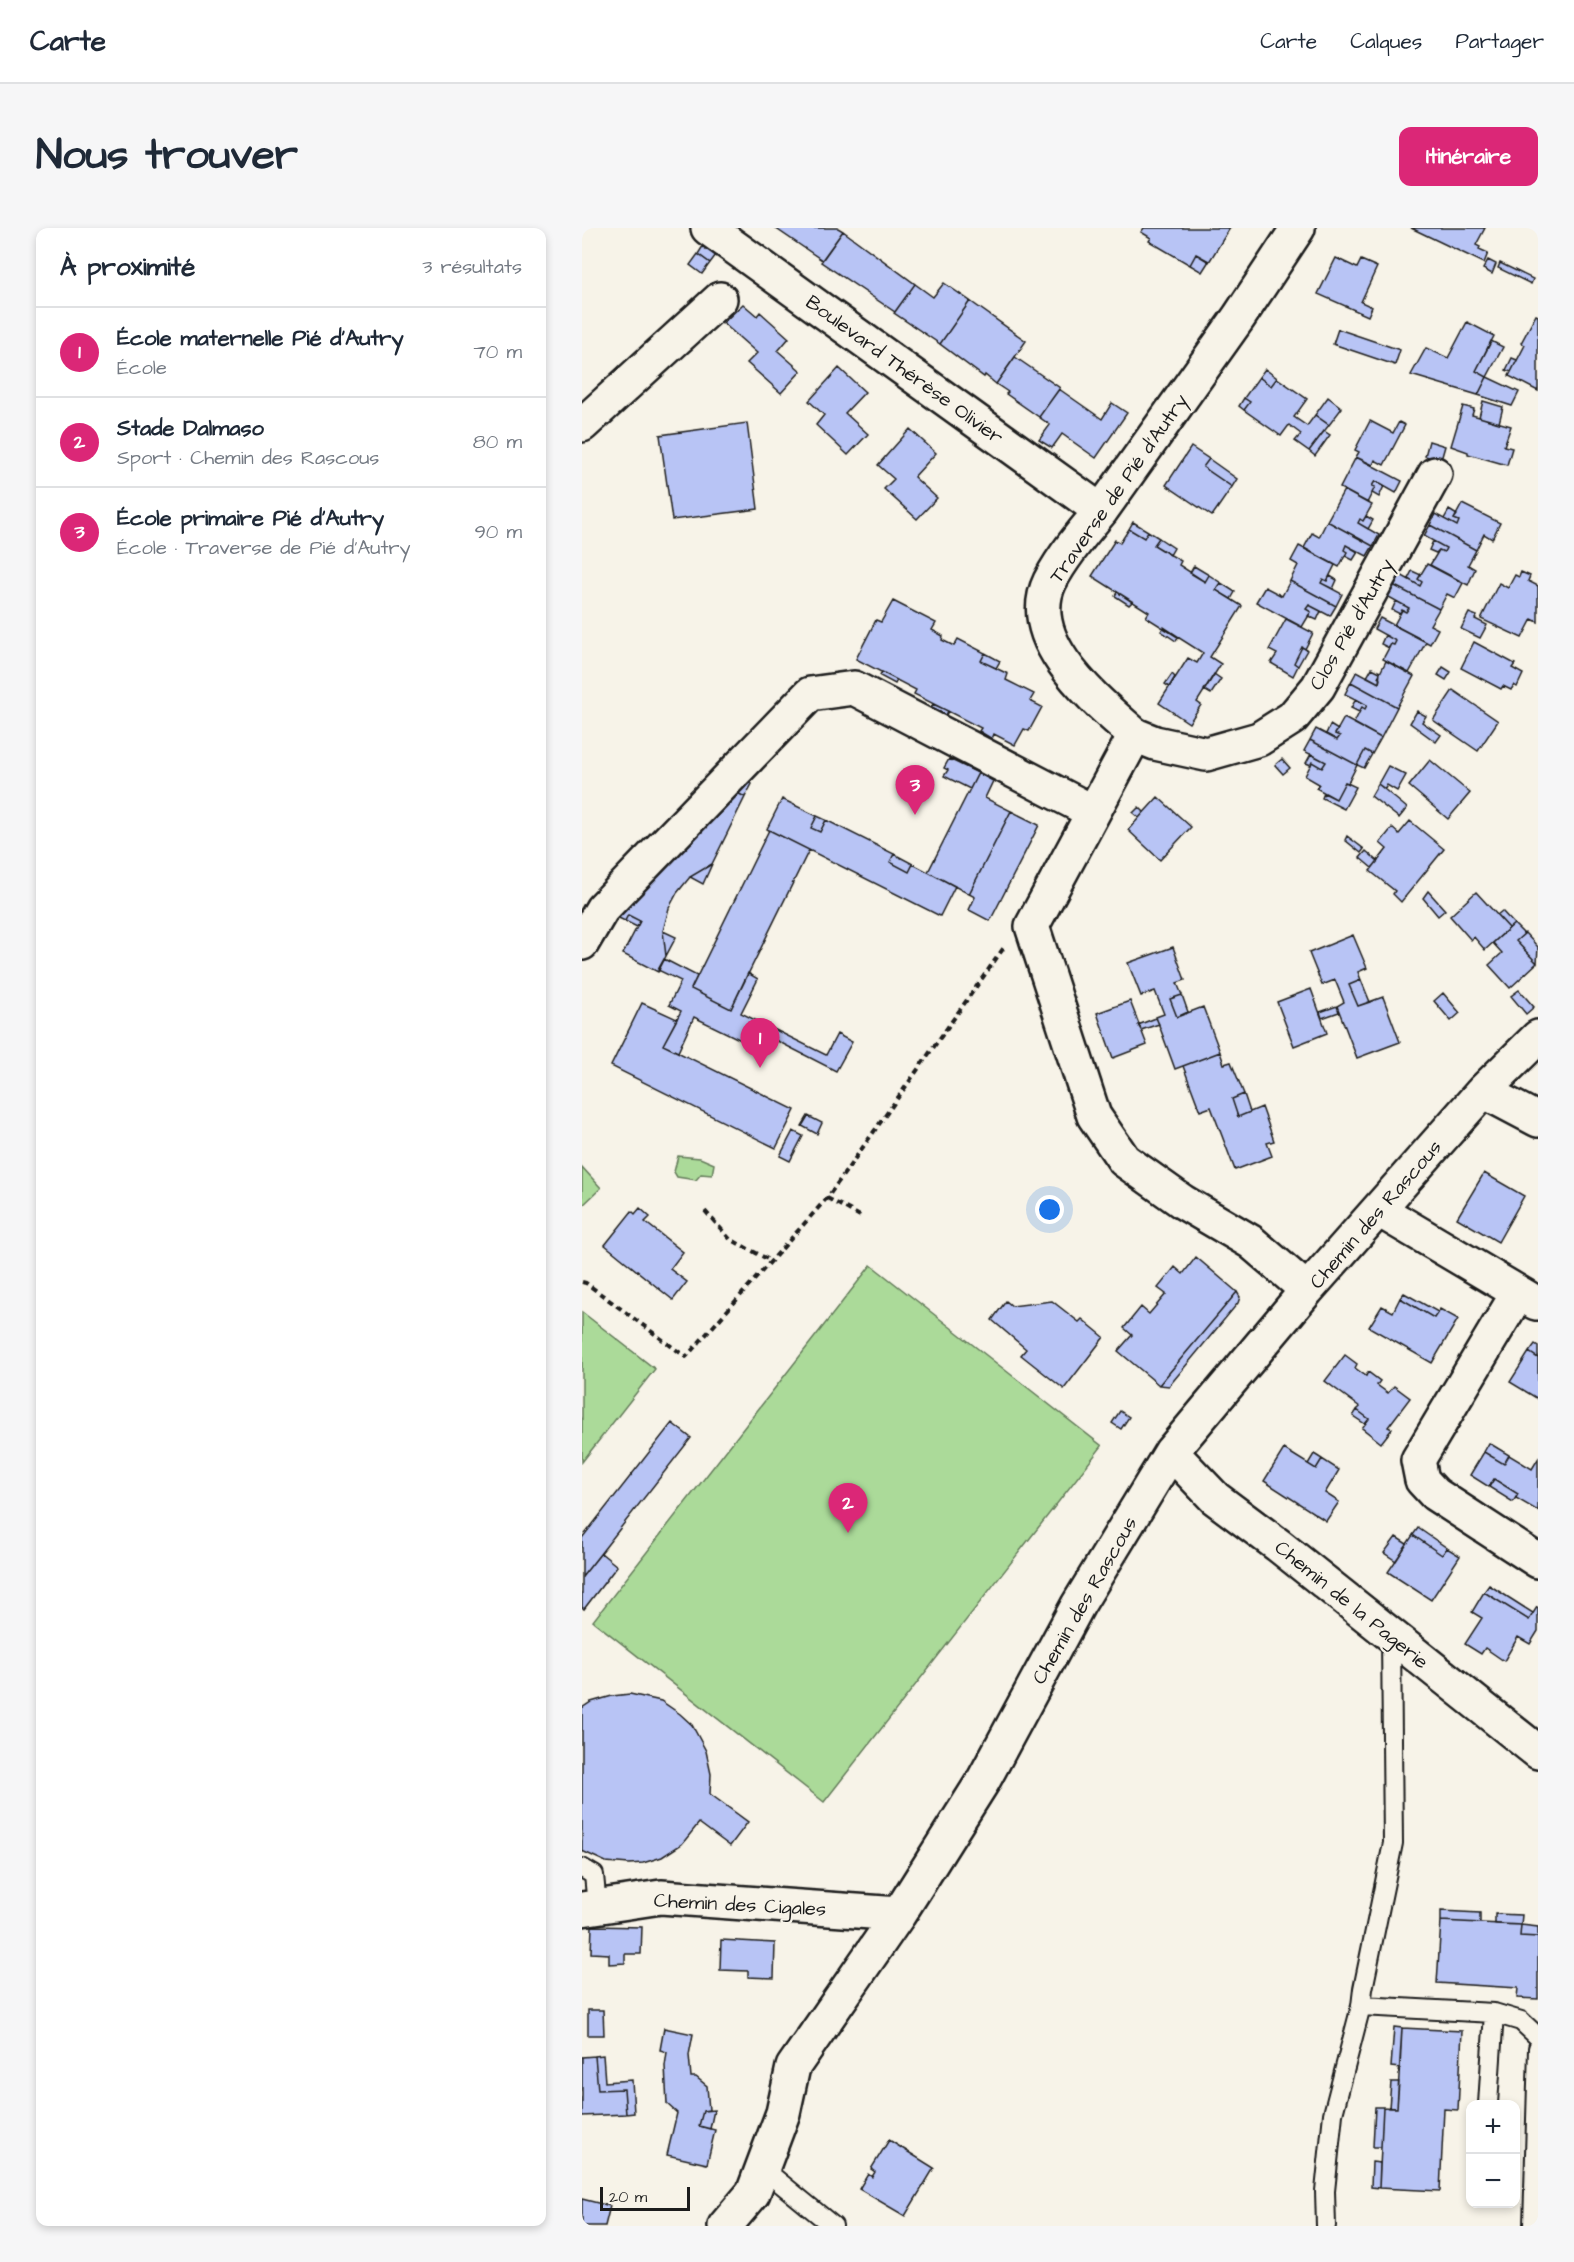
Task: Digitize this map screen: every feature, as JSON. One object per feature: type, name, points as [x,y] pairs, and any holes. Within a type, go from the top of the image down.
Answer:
[{"type":"street","name":"Boulevard Thérèse Olivier","points":[[708,228],[1101,511]]},
{"type":"street","name":"Traverse de Pié d'Autry","points":[[1135,735],[1083,688],[1065,664],[1047,631],[1044,608],[1049,583],[1080,536],[1101,511],[1239,317],[1298,228]]},
{"type":"street","points":[[582,424],[720,299]]},
{"type":"street","name":"Clos Pié d'Autry","points":[[1135,735],[1155,743],[1206,754],[1259,739],[1292,718],[1318,687],[1435,474]]},
{"type":"street","points":[[582,943],[602,909],[810,694],[854,688],[1093,812]]},
{"type":"street","points":[[1135,735],[1032,926],[1094,1116],[1124,1160],[1183,1202],[1251,1242],[1307,1290]]},
{"type":"street","name":"Chemin des Rascous","points":[[725,2226],[753,2193],[783,2113],[793,2067],[899,1914],[983,1781],[1078,1605],[1171,1452],[1307,1290],[1483,1091],[1538,1036]]},
{"type":"street","points":[[1483,1091],[1538,1120]]},
{"type":"street","points":[[1379,1210],[1528,1299],[1418,1460],[1422,1480],[1435,1494],[1538,1561]]},
{"type":"street","name":"Chemin de la Pagerie","points":[[1171,1452],[1215,1498],[1278,1545],[1538,1752]]},
{"type":"street","name":"Chemin des Cigales","points":[[590,1907],[661,1897],[899,1914]]},
{"type":"lane","points":[[1326,2226],[1325,2191],[1333,2114],[1361,2006],[1393,1843],[1392,1636]]},
{"type":"lane","points":[[582,1868],[594,1875],[590,1907]]},
{"type":"lane","points":[[1361,2006],[1494,2013],[1521,2020],[1538,2037]]},
{"type":"lane","points":[[1488,2100],[1494,2013]]},
{"type":"lane","points":[[1533,2226],[1538,2048]]},
{"type":"lane","points":[[762,2168],[833,2226]]},
{"type":"path","points":[[582,1282],[686,1357],[827,1198],[1010,940],[1032,926]]},
{"type":"path","points":[[827,1198],[862,1217]]},
{"type":"path","points":[[705,1211],[730,1239],[771,1261]]},
{"type":"green space","points":[[678,1156],[700,1158],[714,1164],[712,1175],[701,1174],[696,1180],[677,1177],[674,1172]]},
{"type":"green space","points":[[582,1167],[601,1188],[582,1206]]},
{"type":"green space","points":[[871,1265],[1102,1446],[824,1802],[593,1621]]},
{"type":"green space","points":[[582,1312],[655,1369],[582,1462]]},
{"type":"building","points":[[775,228],[838,228],[843,231],[822,260]]},
{"type":"building","points":[[1144,228],[1230,228],[1209,262],[1196,254],[1190,265],[1149,241],[1151,238],[1141,232]]},
{"type":"building","points":[[1411,228],[1485,228],[1476,245],[1488,253],[1484,263]]},
{"type":"building","points":[[843,231],[915,284],[895,312],[821,262]]},
{"type":"building","points":[[703,246],[716,255],[710,263],[698,254]]},
{"type":"building","points":[[698,254],[710,263],[702,274],[690,265]]},
{"type":"building","points":[[1196,254],[1209,261],[1202,272],[1190,265]]},
{"type":"building","points":[[1336,258],[1357,268],[1361,260],[1377,267],[1361,302],[1372,307],[1368,316],[1318,294]]},
{"type":"building","points":[[1488,260],[1496,264],[1492,274],[1483,269]]},
{"type":"building","points":[[1500,263],[1533,279],[1531,284],[1498,268]]},
{"type":"building","points":[[944,283],[970,301],[940,344],[894,313],[915,284],[933,297]]},
{"type":"building","points":[[970,301],[1026,341],[996,384],[940,344]]},
{"type":"building","points":[[743,304],[757,316],[760,312],[789,338],[778,351],[801,371],[781,393],[747,363],[757,353],[723,323]]},
{"type":"building","points":[[1536,315],[1538,316],[1538,391],[1509,376],[1525,345],[1521,343]]},
{"type":"building","points":[[1467,322],[1494,336],[1476,371],[1487,377],[1478,395],[1411,375],[1426,348],[1448,358]]},
{"type":"building","points":[[1338,329],[1400,350],[1395,365],[1333,344]]},
{"type":"building","points":[[1491,341],[1503,347],[1487,377],[1476,371]]},
{"type":"building","points":[[1015,357],[1060,388],[1039,417],[1006,394],[1008,392],[996,384]]},
{"type":"building","points":[[1512,358],[1517,360],[1511,372],[1506,370]]},
{"type":"building","points":[[839,368],[865,392],[845,413],[868,434],[848,455],[816,425],[824,415],[809,401]]},
{"type":"building","points":[[1265,369],[1277,378],[1271,386],[1259,377]]},
{"type":"building","points":[[1259,377],[1271,386],[1277,378],[1307,399],[1294,417],[1307,426],[1315,415],[1329,425],[1309,451],[1295,441],[1301,434],[1289,425],[1281,436],[1244,410],[1250,402],[1244,398]]},
{"type":"building","points":[[1487,377],[1519,392],[1512,406],[1478,395]]},
{"type":"building","points":[[1059,389],[1102,419],[1112,403],[1127,413],[1096,458],[1062,434],[1052,448],[1039,440],[1050,425],[1039,417]]},
{"type":"building","points":[[1328,397],[1342,408],[1329,425],[1315,415]]},
{"type":"building","points":[[1244,398],[1250,402],[1244,410],[1239,406]]},
{"type":"building","points":[[1483,401],[1503,407],[1499,423],[1479,417]]},
{"type":"building","points":[[1463,406],[1474,409],[1472,415],[1511,426],[1504,446],[1512,448],[1507,465],[1468,454],[1468,452],[1451,446]]},
{"type":"building","points":[[1370,421],[1393,433],[1399,422],[1405,425],[1384,465],[1375,460],[1373,465],[1356,457],[1359,452],[1355,450]]},
{"type":"building","points":[[747,423],[758,509],[672,520],[660,435]]},
{"type":"building","points":[[910,429],[936,453],[914,477],[937,498],[917,519],[884,489],[894,479],[878,465]]},
{"type":"building","points":[[1324,431],[1330,435],[1315,456],[1309,451]]},
{"type":"building","points":[[1429,441],[1445,446],[1441,460],[1425,456]]},
{"type":"building","points":[[1191,447],[1209,459],[1203,467],[1232,487],[1212,516],[1166,485]]},
{"type":"building","points":[[1356,457],[1402,481],[1396,493],[1375,481],[1372,486],[1375,487],[1367,503],[1340,488]]},
{"type":"building","points":[[1209,459],[1237,479],[1232,487],[1203,467]]},
{"type":"building","points":[[1375,481],[1384,486],[1379,497],[1372,493]]},
{"type":"building","points":[[1344,490],[1372,505],[1363,521],[1360,519],[1358,523],[1379,535],[1373,546],[1327,521]]},
{"type":"building","points":[[1462,504],[1500,523],[1492,539],[1484,534],[1476,550],[1430,525],[1435,514],[1457,526],[1459,521],[1454,519]]},
{"type":"building","points":[[1449,510],[1457,515],[1454,519],[1459,521],[1457,526],[1444,519]]},
{"type":"building","points":[[1366,516],[1373,520],[1368,529],[1358,523]]},
{"type":"building","points":[[1327,521],[1373,546],[1367,556],[1346,545],[1344,550],[1347,552],[1339,567],[1304,548],[1312,533],[1319,537]]},
{"type":"building","points":[[1133,522],[1148,531],[1144,538],[1129,529]]},
{"type":"building","points":[[1430,525],[1476,550],[1468,565],[1475,569],[1468,585],[1430,565],[1439,550],[1444,552],[1446,548],[1424,536]]},
{"type":"building","points":[[1129,529],[1144,538],[1148,531],[1159,538],[1154,545],[1181,561],[1179,565],[1205,582],[1209,575],[1221,583],[1216,590],[1242,606],[1210,657],[1221,664],[1197,702],[1201,705],[1189,723],[1159,703],[1188,658],[1197,663],[1203,653],[1146,617],[1149,612],[1092,576],[1115,540],[1120,543]]},
{"type":"building","points":[[1159,538],[1174,548],[1170,555],[1154,545]]},
{"type":"building","points":[[1433,541],[1446,548],[1444,552],[1439,550],[1436,553],[1429,550]]},
{"type":"building","points":[[1346,545],[1358,552],[1353,560],[1345,556]]},
{"type":"building","points":[[1299,546],[1335,565],[1327,581],[1323,579],[1321,583],[1342,594],[1336,606],[1290,581],[1298,565],[1291,561]]},
{"type":"building","points":[[1427,564],[1463,583],[1455,598],[1447,594],[1439,609],[1393,585],[1399,574],[1420,586],[1422,582],[1418,579]]},
{"type":"building","points":[[1194,566],[1209,575],[1205,582],[1190,573]]},
{"type":"building","points":[[1412,571],[1421,575],[1418,579],[1422,582],[1420,586],[1408,579]]},
{"type":"building","points":[[1521,572],[1530,576],[1528,581],[1538,586],[1538,622],[1532,619],[1522,638],[1481,619],[1499,583],[1508,588],[1515,575],[1519,577]]},
{"type":"building","points":[[1330,576],[1337,580],[1333,589],[1321,583],[1323,579],[1327,581]]},
{"type":"building","points":[[1290,581],[1336,606],[1330,616],[1309,605],[1306,609],[1311,612],[1302,627],[1256,602],[1265,587],[1282,596]]},
{"type":"building","points":[[1221,583],[1235,592],[1231,599],[1216,590]]},
{"type":"building","points":[[1393,585],[1439,609],[1430,625],[1438,629],[1430,644],[1394,625],[1402,610],[1406,612],[1409,608],[1387,596]]},
{"type":"building","points":[[1117,592],[1132,602],[1129,605],[1115,596]]},
{"type":"building","points":[[893,601],[936,623],[932,630],[943,636],[942,640],[954,646],[958,639],[985,653],[981,661],[1008,674],[1006,680],[1034,694],[1030,701],[1042,707],[1029,731],[1024,729],[1015,745],[994,734],[992,739],[979,731],[981,728],[914,694],[916,690],[856,659],[876,620],[881,622]]},
{"type":"building","points":[[1396,601],[1409,608],[1406,612],[1402,610],[1400,614],[1392,610]]},
{"type":"building","points":[[1309,605],[1321,611],[1317,620],[1308,616],[1311,612],[1306,609]]},
{"type":"building","points":[[1469,613],[1477,616],[1475,619],[1487,625],[1480,638],[1461,629]]},
{"type":"building","points":[[1380,618],[1426,642],[1409,673],[1383,659],[1391,644],[1394,645],[1396,641],[1374,629]]},
{"type":"building","points":[[1286,619],[1313,633],[1305,649],[1302,647],[1294,663],[1298,666],[1293,676],[1271,663],[1277,654],[1269,650]]},
{"type":"building","points":[[1164,627],[1179,637],[1176,641],[1161,631]]},
{"type":"building","points":[[1385,635],[1396,641],[1389,648],[1381,644]]},
{"type":"building","points":[[1474,642],[1515,664],[1512,668],[1523,674],[1517,687],[1514,685],[1511,690],[1503,686],[1501,689],[1461,668]]},
{"type":"building","points":[[1302,647],[1307,650],[1298,666],[1294,663]]},
{"type":"building","points":[[985,653],[1000,661],[996,668],[981,661]]},
{"type":"building","points":[[1386,661],[1414,676],[1397,707],[1351,682],[1357,671],[1379,683],[1378,677]]},
{"type":"building","points":[[1443,667],[1451,672],[1446,680],[1438,675]]},
{"type":"building","points":[[1372,668],[1380,672],[1379,683],[1367,677]]},
{"type":"building","points":[[882,672],[897,680],[895,684],[880,676]]},
{"type":"building","points":[[1172,674],[1175,677],[1169,687],[1165,684]]},
{"type":"building","points":[[1214,674],[1221,679],[1211,694],[1204,690]]},
{"type":"building","points":[[1351,682],[1397,707],[1381,738],[1354,723],[1362,707],[1365,709],[1367,705],[1345,694]]},
{"type":"building","points":[[1453,690],[1498,721],[1478,751],[1433,720]]},
{"type":"building","points":[[1356,699],[1367,705],[1365,709],[1362,707],[1359,712],[1351,708]]},
{"type":"building","points":[[933,704],[948,711],[946,715],[931,708]]},
{"type":"building","points":[[1417,711],[1426,716],[1422,722],[1441,735],[1436,742],[1410,723]]},
{"type":"building","points":[[1344,718],[1381,738],[1372,754],[1365,750],[1357,765],[1310,740],[1316,729],[1337,740],[1340,736],[1335,734]]},
{"type":"building","points":[[1330,725],[1338,730],[1335,734],[1340,736],[1337,740],[1326,734]]},
{"type":"building","points":[[1310,740],[1357,765],[1348,783],[1345,782],[1336,799],[1316,788],[1319,784],[1305,776],[1312,762],[1322,768],[1326,762],[1304,751]]},
{"type":"building","points":[[1365,750],[1372,754],[1364,768],[1357,765]]},
{"type":"building","points":[[1311,754],[1326,762],[1322,768],[1312,762],[1311,765],[1306,763]]},
{"type":"building","points":[[949,759],[978,773],[970,789],[944,776],[948,770],[944,768]]},
{"type":"building","points":[[1282,759],[1290,768],[1283,774],[1275,765]]},
{"type":"building","points":[[1430,760],[1470,793],[1448,819],[1409,786]]},
{"type":"building","points":[[1388,766],[1406,775],[1397,791],[1387,785],[1385,789],[1378,784]]},
{"type":"building","points":[[978,773],[993,781],[985,798],[1011,811],[969,894],[928,872]]},
{"type":"building","points":[[737,776],[752,784],[745,797],[726,787]]},
{"type":"building","points":[[1345,782],[1356,787],[1344,809],[1322,798],[1324,793],[1336,799]]},
{"type":"building","points":[[1378,784],[1407,808],[1399,818],[1371,796]]},
{"type":"building","points":[[726,787],[745,797],[712,864],[690,877],[669,908],[663,931],[666,956],[658,972],[623,954],[640,921],[628,915],[625,921],[610,914],[660,860],[669,865],[686,831]]},
{"type":"building","points":[[1158,797],[1191,827],[1160,860],[1128,830]]},
{"type":"building","points":[[782,799],[817,816],[811,828],[820,832],[826,820],[894,854],[890,862],[909,872],[913,864],[955,886],[940,916],[767,829]]},
{"type":"building","points":[[1139,807],[1144,812],[1139,818],[1133,813]]},
{"type":"building","points":[[1011,811],[1039,825],[990,921],[969,910],[975,897],[969,894]]},
{"type":"building","points":[[817,816],[826,820],[820,832],[811,828]]},
{"type":"building","points":[[1410,821],[1444,849],[1401,902],[1393,894],[1395,891],[1370,871],[1387,849],[1380,843],[1392,828],[1399,834]]},
{"type":"building","points":[[769,830],[809,850],[731,1009],[691,989]]},
{"type":"building","points":[[1347,836],[1364,849],[1361,853],[1345,840]]},
{"type":"building","points":[[1366,851],[1378,861],[1372,868],[1360,858]]},
{"type":"building","points":[[894,854],[913,864],[909,872],[890,862]]},
{"type":"building","points":[[712,864],[703,884],[690,877]]},
{"type":"building","points":[[1428,891],[1445,910],[1438,916],[1423,898]]},
{"type":"building","points":[[1476,892],[1509,928],[1485,950],[1474,937],[1471,940],[1450,916]]},
{"type":"building","points":[[1502,911],[1514,924],[1509,928],[1497,915]]},
{"type":"building","points":[[628,915],[640,921],[637,927],[625,921]]},
{"type":"building","points":[[1514,924],[1524,934],[1516,941],[1537,963],[1510,988],[1489,965],[1502,953],[1493,943]]},
{"type":"building","points":[[663,931],[676,937],[666,956]]},
{"type":"building","points":[[1525,933],[1538,947],[1537,963],[1516,941]]},
{"type":"building","points":[[1353,935],[1367,968],[1358,972],[1361,980],[1349,985],[1358,1006],[1383,997],[1400,1042],[1357,1058],[1337,1006],[1344,1002],[1335,980],[1322,985],[1309,953]]},
{"type":"building","points":[[1173,947],[1185,980],[1177,983],[1182,995],[1170,999],[1177,1017],[1203,1007],[1220,1052],[1175,1069],[1156,1017],[1164,1014],[1155,991],[1141,996],[1128,963]]},
{"type":"building","points":[[664,959],[697,976],[691,989],[731,1009],[748,973],[758,979],[741,1013],[826,1055],[837,1034],[852,1042],[836,1071],[748,1026],[741,1040],[694,1017],[678,1052],[663,1045],[681,1011],[669,1005],[681,981],[658,970]]},
{"type":"building","points":[[1361,980],[1370,1002],[1358,1006],[1349,985]]},
{"type":"building","points":[[1311,989],[1327,1033],[1294,1046],[1277,1002]]},
{"type":"building","points":[[1519,990],[1534,1007],[1526,1014],[1511,996]]},
{"type":"building","points":[[1443,993],[1460,1013],[1451,1021],[1434,1001]]},
{"type":"building","points":[[1182,995],[1188,1012],[1177,1017],[1170,999]]},
{"type":"building","points":[[1130,1001],[1147,1045],[1113,1058],[1097,1013]]},
{"type":"building","points":[[642,1003],[677,1019],[663,1045],[795,1110],[776,1148],[611,1066]]},
{"type":"building","points":[[1337,1006],[1339,1012],[1322,1018],[1320,1012]]},
{"type":"building","points":[[1156,1018],[1159,1024],[1141,1030],[1138,1025]]},
{"type":"building","points":[[1220,1052],[1224,1064],[1231,1062],[1244,1094],[1232,1099],[1238,1117],[1262,1107],[1274,1141],[1267,1143],[1272,1156],[1235,1170],[1211,1107],[1200,1111],[1183,1066]]},
{"type":"building","points":[[1244,1094],[1250,1112],[1238,1117],[1232,1099]]},
{"type":"building","points":[[808,1116],[822,1123],[817,1134],[802,1126]]},
{"type":"building","points":[[793,1131],[803,1136],[790,1161],[780,1156]]},
{"type":"building","points":[[1484,1173],[1524,1196],[1498,1242],[1457,1218]]},
{"type":"building","points":[[640,1208],[650,1217],[645,1222],[683,1252],[670,1269],[687,1282],[673,1300],[605,1245],[632,1211],[635,1214]]},
{"type":"building","points":[[1196,1257],[1237,1292],[1159,1385],[1118,1351],[1132,1335],[1124,1328],[1141,1307],[1149,1314],[1166,1294],[1158,1288],[1175,1267],[1183,1274]]},
{"type":"building","points":[[1237,1292],[1240,1297],[1238,1303],[1169,1386],[1159,1385]]},
{"type":"building","points":[[1404,1293],[1438,1312],[1434,1318],[1400,1298]]},
{"type":"building","points":[[1400,1298],[1434,1318],[1440,1309],[1458,1319],[1432,1363],[1369,1327],[1382,1306],[1393,1312]]},
{"type":"building","points":[[1006,1301],[1012,1306],[1052,1301],[1079,1322],[1082,1319],[1104,1337],[1064,1389],[1021,1355],[1026,1349],[992,1320]]},
{"type":"building","points":[[1535,1344],[1538,1346],[1538,1358],[1529,1352]]},
{"type":"building","points":[[1529,1352],[1538,1358],[1538,1399],[1510,1382]]},
{"type":"building","points":[[1345,1355],[1357,1364],[1355,1368],[1366,1376],[1368,1372],[1380,1381],[1377,1385],[1388,1393],[1394,1386],[1410,1398],[1388,1427],[1392,1429],[1381,1443],[1362,1428],[1369,1419],[1357,1410],[1360,1407],[1325,1381]]},
{"type":"building","points":[[1357,1410],[1369,1419],[1365,1424],[1353,1416]]},
{"type":"building","points":[[1120,1411],[1129,1417],[1121,1429],[1112,1423]]},
{"type":"building","points":[[672,1423],[691,1438],[582,1577],[582,1538]]},
{"type":"building","points":[[1489,1443],[1509,1455],[1504,1464],[1484,1452]]},
{"type":"building","points":[[1284,1449],[1316,1469],[1322,1459],[1339,1470],[1325,1493],[1339,1502],[1326,1521],[1264,1481]]},
{"type":"building","points":[[1484,1452],[1504,1464],[1509,1455],[1532,1469],[1538,1459],[1538,1511],[1516,1498],[1518,1494],[1494,1479],[1489,1487],[1470,1475]]},
{"type":"building","points":[[1314,1454],[1322,1459],[1316,1469],[1308,1464]]},
{"type":"building","points":[[1494,1479],[1518,1494],[1513,1502],[1489,1487]]},
{"type":"building","points":[[1418,1528],[1447,1548],[1442,1555],[1413,1535]]},
{"type":"building","points":[[1413,1535],[1442,1555],[1447,1548],[1460,1556],[1431,1600],[1388,1572]]},
{"type":"building","points":[[1396,1537],[1407,1544],[1396,1561],[1384,1553]]},
{"type":"building","points":[[601,1553],[617,1566],[584,1609],[582,1607],[582,1577]]},
{"type":"building","points":[[1489,1585],[1533,1613],[1529,1620],[1484,1592]]},
{"type":"building","points":[[1484,1592],[1529,1620],[1538,1608],[1538,1631],[1530,1644],[1518,1637],[1504,1661],[1485,1648],[1481,1654],[1465,1644],[1482,1618],[1472,1612]]},
{"type":"building","points":[[630,1694],[661,1701],[692,1725],[706,1751],[711,1774],[710,1794],[748,1822],[730,1846],[699,1823],[682,1844],[662,1857],[643,1863],[606,1862],[582,1851],[582,1708],[591,1702]]},
{"type":"building","points":[[1441,1911],[1480,1913],[1480,1923],[1441,1921]]},
{"type":"building","points":[[1495,1914],[1522,1915],[1521,1925],[1495,1924]]},
{"type":"building","points":[[1441,1921],[1521,1925],[1520,1936],[1538,1937],[1538,1999],[1517,1998],[1518,1988],[1437,1983]]},
{"type":"building","points":[[1521,1925],[1538,1927],[1538,1937],[1520,1936]]},
{"type":"building","points":[[592,1926],[642,1927],[641,1954],[625,1954],[625,1963],[609,1964],[609,1954],[591,1953]]},
{"type":"building","points":[[721,1940],[775,1943],[774,1978],[748,1977],[748,1971],[720,1970]]},
{"type":"building","points":[[588,2010],[603,2010],[604,2035],[588,2035]]},
{"type":"building","points":[[1394,2027],[1402,2028],[1400,2068],[1391,2067]]},
{"type":"building","points":[[664,2028],[693,2034],[689,2055],[691,2077],[696,2077],[707,2086],[709,2110],[703,2111],[699,2126],[715,2130],[707,2164],[667,2155],[677,2113],[667,2104],[665,2066],[667,2052],[660,2050]]},
{"type":"building","points":[[1402,2028],[1462,2031],[1458,2110],[1444,2109],[1440,2191],[1379,2188],[1383,2107],[1397,2108]]},
{"type":"building","points":[[603,2055],[605,2082],[632,2080],[634,2113],[626,2114],[624,2089],[598,2090],[595,2056]]},
{"type":"building","points":[[595,2056],[598,2090],[624,2089],[626,2114],[582,2116],[582,2057]]},
{"type":"building","points":[[1391,2082],[1399,2082],[1397,2108],[1389,2108]]},
{"type":"building","points":[[1375,2107],[1383,2107],[1381,2147],[1373,2147]]},
{"type":"building","points":[[714,2110],[710,2129],[699,2126],[703,2111]]},
{"type":"building","points":[[889,2140],[934,2168],[905,2216],[859,2189],[868,2174],[872,2177],[875,2172],[871,2169]]},
{"type":"building","points":[[1372,2162],[1380,2163],[1379,2188],[1371,2187]]},
{"type":"building","points":[[582,2199],[610,2206],[605,2226],[582,2226]]},
{"type":"place","name":"École primaire Pié d'Autry","points":[[915,815]]},
{"type":"place","name":"École maternelle Pié d'Autry","points":[[760,1068]]},
{"type":"place","name":"Stade Dalmaso","points":[[848,1533]]}]
